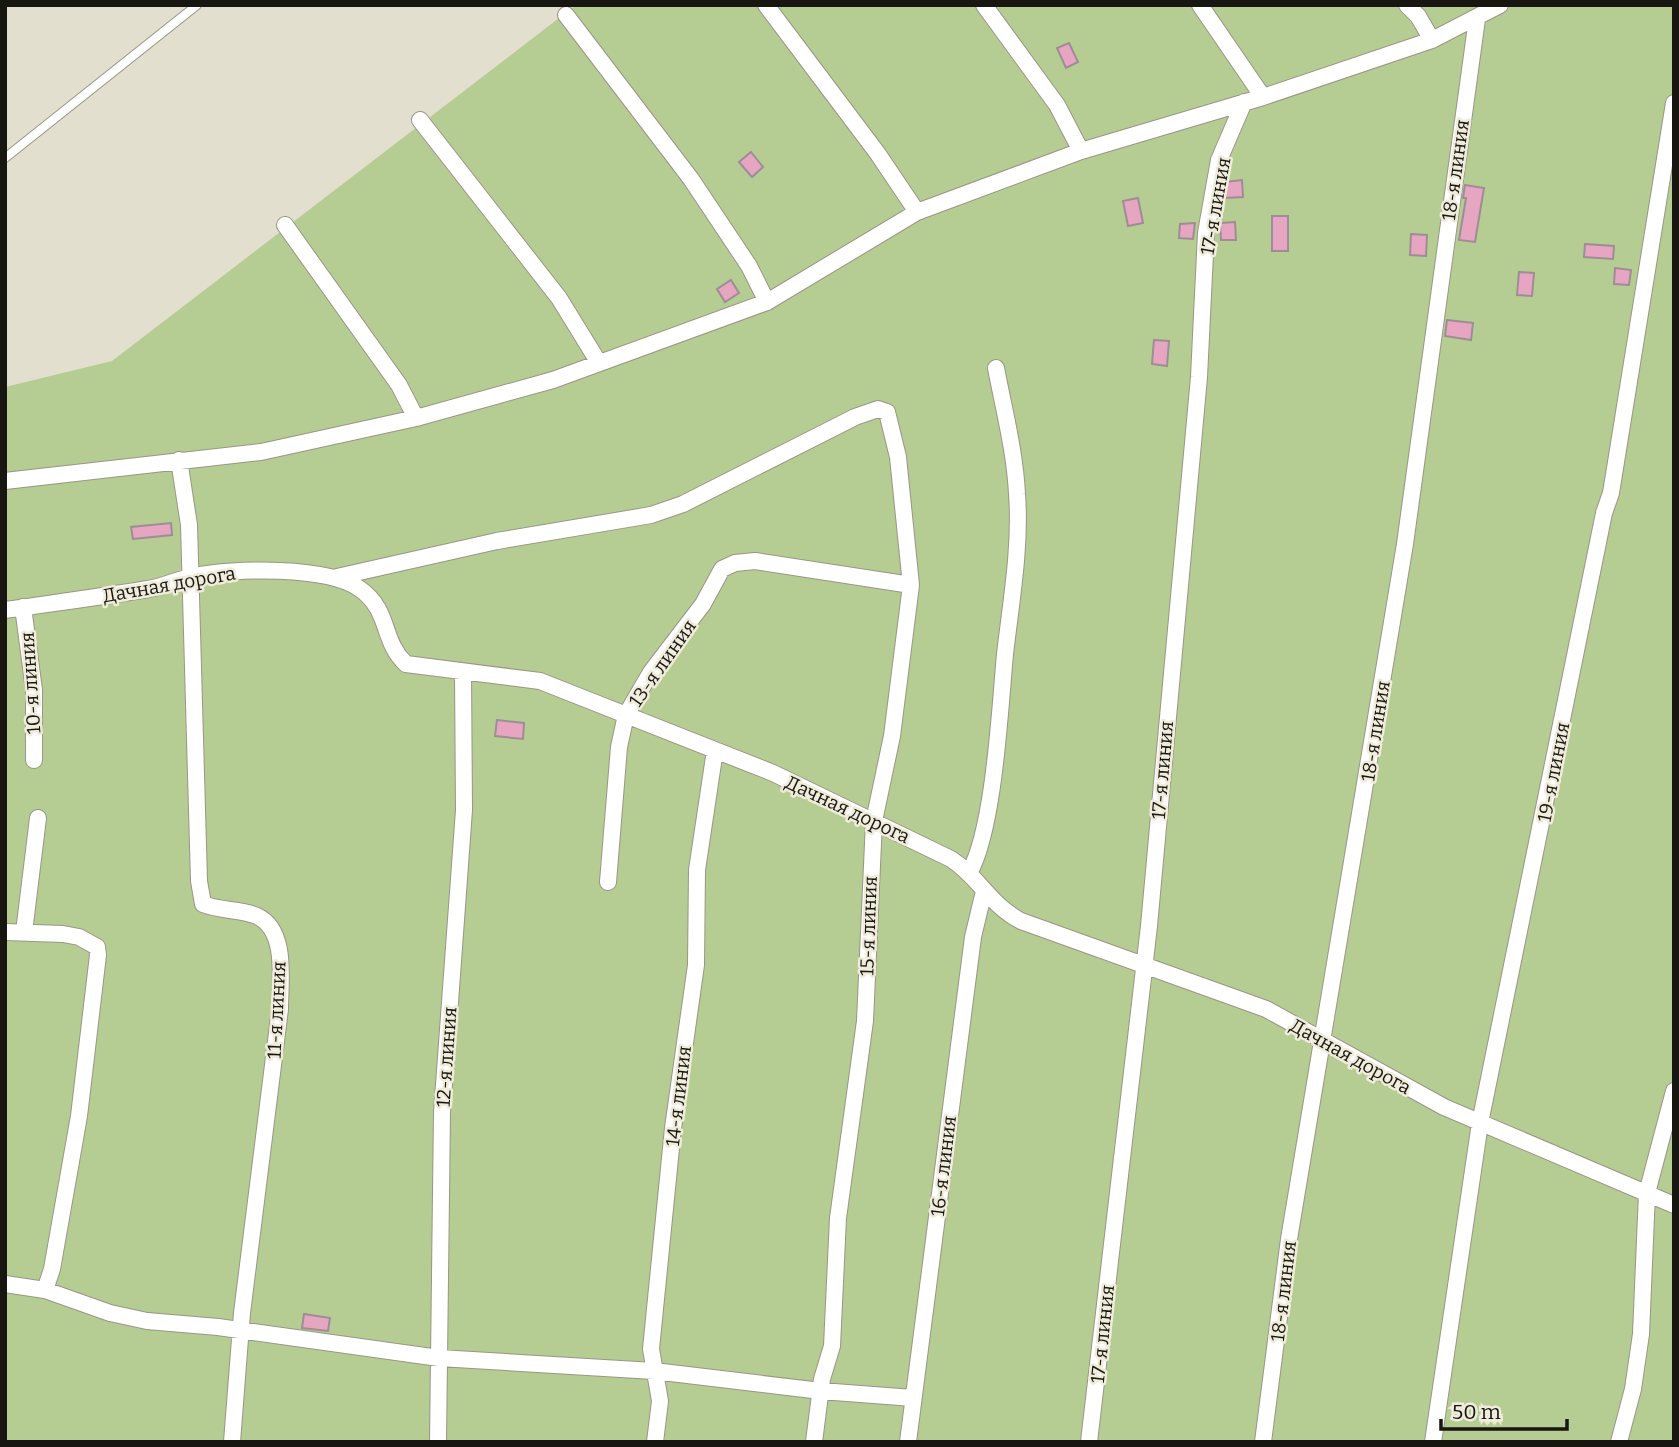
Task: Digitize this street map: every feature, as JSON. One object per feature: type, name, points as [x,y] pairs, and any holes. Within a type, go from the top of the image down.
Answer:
[{"type":"street","points":[[766,5],[878,154],[917,212]]},
{"type":"street","points":[[984,5],[1057,105],[1081,151]]},
{"type":"street","points":[[1200,5],[1263,96]]},
{"type":"street","points":[[1407,5],[1418,16],[1432,40]]},
{"type":"street","points":[[5,481],[261,452],[416,418],[553,380],[767,302],[917,212],[1081,151],[1263,96],[1432,40],[1500,5]]},
{"type":"street","points":[[566,15],[691,179],[749,266],[767,302]]},
{"type":"street","name":"18-я линия","points":[[1263,1442],[1289,1238],[1405,544],[1477,19]]},
{"type":"street","name":"17-я линия","points":[[1089,1442],[1143,966],[1198,390],[1206,233],[1219,160],[1244,102]]},
{"type":"street","name":"19-я линия","points":[[1433,1442],[1480,1123],[1604,513],[1611,493],[1674,103]]},
{"type":"street","points":[[420,120],[559,298],[582,331],[599,363]]},
{"type":"street","points":[[285,225],[399,385],[416,418]]},
{"type":"street","points":[[969,873],[979,850],[991,785],[1015,556],[1018,497],[996,368]]},
{"type":"street","name":"15-я линия","points":[[337,577],[497,541],[651,515],[683,504],[855,417],[878,409],[887,412],[898,457],[911,585],[892,736],[874,821],[865,1021],[838,1217],[832,1346],[821,1391],[814,1442]]},
{"type":"street","name":"11-я линия","points":[[179,460],[189,525],[199,881],[203,904],[220,911],[256,916],[267,923],[274,933],[281,966],[280,1009],[241,1331],[232,1442]]},
{"type":"street","name":"13-я линия","points":[[608,881],[619,747],[626,715],[651,673],[703,604],[722,569],[735,562],[755,561],[911,585]]},
{"type":"street","name":"Дачная дорога","points":[[5,610],[152,589],[190,576],[229,570],[337,577],[360,589],[376,603],[384,616],[391,645],[406,664],[463,673],[520,676],[540,681],[773,773],[951,859],[969,873],[1003,912],[1021,921],[1266,1009],[1444,1107],[1674,1205]]},
{"type":"street","name":"10-я линия","points":[[23,607],[34,690],[34,760]]},
{"type":"street","name":"12-я линия","points":[[439,1442],[445,1046],[464,810],[463,673]]},
{"type":"street","name":"14-я линия","points":[[655,1442],[660,1401],[651,1349],[673,1128],[696,965],[697,870],[715,750]]},
{"type":"street","points":[[24,932],[38,818]]},
{"type":"street","name":"16-я линия","points":[[908,1442],[973,937],[984,891]]},
{"type":"street","points":[[5,932],[79,937],[97,947],[98,955],[79,1116],[54,1258],[45,1290]]},
{"type":"street","points":[[1619,1442],[1633,1390],[1640,1335],[1647,1193],[1674,1091]]},
{"type":"street","points":[[5,1284],[45,1290],[110,1313],[147,1321],[241,1331],[439,1359],[654,1371],[821,1391],[913,1398]]},
{"type":"lane","points":[[5,158],[197,5]]},
{"type":"green space","points":[[576,5],[1674,5],[1674,1442],[5,1442],[5,387],[112,361]]},
{"type":"building","points":[[1069,43],[1078,62],[1066,68],[1057,48]]},
{"type":"building","points":[[751,152],[763,167],[752,177],[739,162]]},
{"type":"building","points":[[1242,180],[1243,197],[1225,198],[1226,182]]},
{"type":"building","points":[[1465,185],[1484,188],[1475,242],[1459,240],[1466,198],[1463,198]]},
{"type":"building","points":[[1138,198],[1143,223],[1128,226],[1123,201]]},
{"type":"building","points":[[1272,216],[1288,216],[1288,251],[1272,251]]},
{"type":"building","points":[[1235,222],[1236,240],[1221,240],[1220,223]]},
{"type":"building","points":[[1195,223],[1193,239],[1179,238],[1180,224]]},
{"type":"building","points":[[1411,234],[1427,235],[1426,256],[1410,255]]},
{"type":"building","points":[[1585,244],[1614,246],[1613,259],[1584,257]]},
{"type":"building","points":[[1615,268],[1631,270],[1629,285],[1614,284]]},
{"type":"building","points":[[1519,272],[1534,273],[1532,296],[1517,295]]},
{"type":"building","points":[[731,280],[739,293],[725,302],[717,289]]},
{"type":"building","points":[[1447,320],[1473,323],[1471,340],[1445,336]]},
{"type":"building","points":[[1154,340],[1169,341],[1167,366],[1152,364]]},
{"type":"building","points":[[171,523],[172,535],[133,539],[131,527]]},
{"type":"building","points":[[497,720],[524,723],[523,739],[495,736]]},
{"type":"building","points":[[304,1314],[330,1318],[328,1331],[302,1328]]}]
